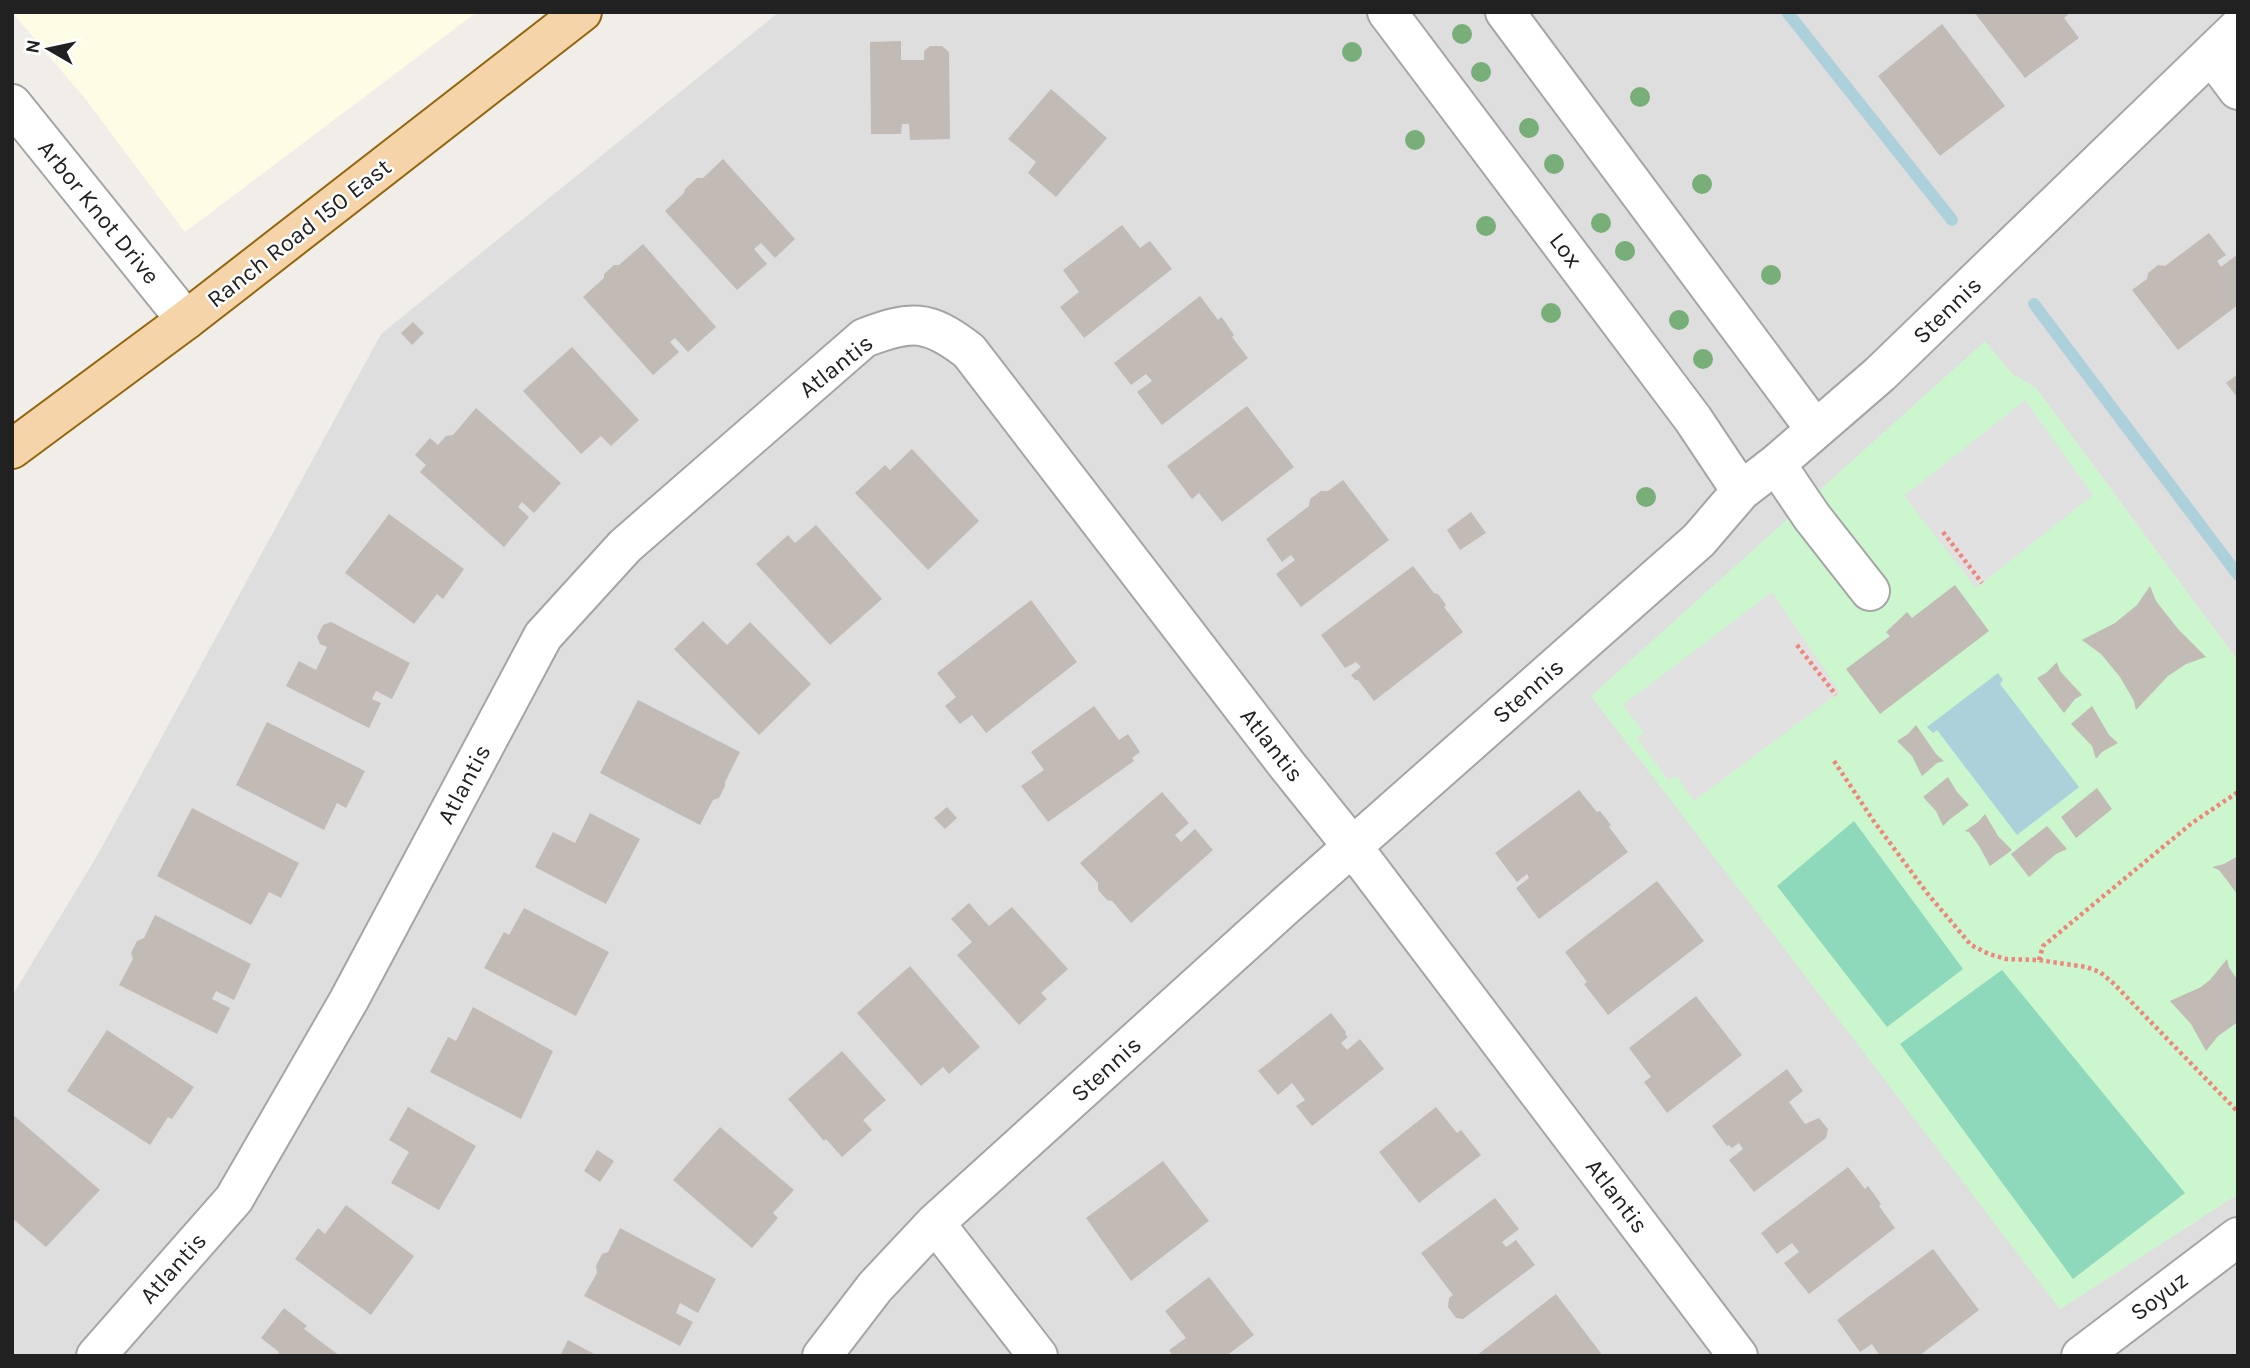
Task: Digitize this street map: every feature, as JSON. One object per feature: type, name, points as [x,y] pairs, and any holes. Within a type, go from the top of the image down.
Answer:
[{"type":"main road","name":"Ranch Road 150 East","points":[[12,449],[186,320],[582,12]]},
{"type":"street","name":"Lox","points":[[1387,12],[1693,419],[1741,491]]},
{"type":"street","points":[[1505,12],[1815,429]]},
{"type":"street","name":"Stennis","points":[[822,1356],[875,1287],[935,1223],[1352,846],[1699,540],[1741,491],[1880,374],[2238,28]]},
{"type":"street","points":[[2211,54],[2238,90]]},
{"type":"street","name":"Arbor Knot Drive","points":[[12,104],[186,320]]},
{"type":"street","name":"Atlantis","points":[[96,1356],[234,1199],[349,1000],[543,636],[625,546],[864,338],[924,312],[969,351],[1352,846],[1738,1356]]},
{"type":"street","points":[[1776,464],[1812,517],[1870,591]]},
{"type":"street","points":[[935,1223],[1038,1356]]},
{"type":"street","name":"Soyuz","points":[[2081,1356],[2238,1237]]},
{"type":"path","points":[[1943,532],[1982,583]]},
{"type":"path","points":[[1797,645],[1836,695]]},
{"type":"path","points":[[1835,761],[1873,820],[1927,893],[1971,946],[2006,959],[2039,960],[2086,967],[2100,972],[2238,1112]]},
{"type":"path","points":[[2039,960],[2043,946],[2192,823],[2238,792]]},
{"type":"shaded area","points":[[12,12],[477,12],[185,232],[87,101]]},
{"type":"shaded area","points":[[779,12],[2238,12],[2238,661],[2036,388],[2012,374],[1985,342],[2060,1309],[2238,1194],[2238,1356],[12,1356],[12,996],[97,856],[381,334]]},
{"type":"shaded area","points":[[2025,400],[2093,495],[1976,588],[1904,496]]},
{"type":"shaded area","points":[[1772,592],[1840,692],[1694,801],[1678,778],[1668,780],[1639,741],[1638,737],[1644,733],[1623,705]]},
{"type":"green space","points":[[1985,341],[2012,374],[2036,388],[2238,661],[2238,1194],[2060,1309],[1591,696]]},
{"type":"green space","points":[[1854,821],[1963,969],[1887,1027],[1777,886]]},
{"type":"green space","points":[[2002,970],[2185,1193],[2073,1279],[1900,1044]]},
{"type":"water","points":[[1998,673],[2003,680],[2000,684],[2079,787],[2017,835],[1937,730],[1933,733],[1927,727]]},
{"type":"building","points":[[1974,12],[2071,12],[2064,18],[2079,38],[2025,78]]},
{"type":"building","points":[[1942,24],[2005,106],[1940,156],[1878,76]]},
{"type":"building","points":[[901,41],[901,60],[924,60],[924,51],[930,46],[942,46],[949,52],[950,139],[910,140],[909,124],[902,124],[901,134],[871,134],[870,42]]},
{"type":"building","points":[[1051,89],[1107,138],[1056,197],[1028,173],[1036,162],[1008,139]]},
{"type":"building","points":[[723,159],[795,239],[775,258],[761,243],[754,249],[767,264],[737,290],[665,211],[697,178],[703,178]]},
{"type":"building","points":[[1122,225],[1140,248],[1150,241],[1172,269],[1084,338],[1060,307],[1079,292],[1063,270]]},
{"type":"building","points":[[2209,233],[2226,255],[2217,261],[2221,267],[2238,254],[2238,305],[2178,350],[2132,290],[2147,279],[2148,273],[2158,265],[2165,266]]},
{"type":"building","points":[[643,244],[716,327],[688,352],[675,338],[670,342],[679,352],[653,375],[583,297],[614,265],[619,265]]},
{"type":"building","points":[[1200,296],[1218,320],[1221,317],[1223,319],[1234,335],[1232,337],[1248,358],[1162,425],[1137,392],[1152,381],[1146,374],[1131,385],[1114,363]]},
{"type":"building","points":[[413,322],[424,333],[412,345],[401,333]]},
{"type":"building","points":[[572,347],[639,420],[611,446],[601,436],[581,454],[523,391]]},
{"type":"building","points":[[2238,374],[2238,398],[2226,383]]},
{"type":"building","points":[[1247,406],[1294,467],[1222,522],[1199,493],[1192,499],[1167,466]]},
{"type":"building","points":[[476,408],[561,483],[534,513],[522,502],[518,507],[529,517],[504,547],[420,472],[426,465],[415,455],[430,438],[438,445],[446,436],[453,435]]},
{"type":"building","points":[[912,449],[979,521],[928,570],[855,493],[885,465],[890,470]]},
{"type":"building","points":[[1343,480],[1389,540],[1301,607],[1276,574],[1295,560],[1291,555],[1282,562],[1266,539],[1309,506],[1310,499]]},
{"type":"building","points":[[1471,512],[1486,533],[1460,550],[1447,530]]},
{"type":"building","points":[[389,514],[464,569],[443,599],[437,594],[414,624],[345,573]]},
{"type":"building","points":[[816,525],[882,599],[830,645],[756,564],[788,535],[795,543]]},
{"type":"building","points":[[1413,566],[1434,593],[1438,594],[1446,605],[1444,607],[1463,632],[1374,701],[1351,675],[1361,667],[1356,662],[1345,668],[1321,635]]},
{"type":"building","points":[[1955,585],[1989,631],[1880,714],[1846,669],[1890,636],[1886,632],[1907,612],[1912,618]]},
{"type":"building","points":[[2150,586],[2156,601],[2178,629],[2206,657],[2186,664],[2168,676],[2136,710],[2134,701],[2120,677],[2101,654],[2082,640],[2115,623],[2137,605]]},
{"type":"building","points":[[1031,600],[1077,662],[986,733],[972,715],[960,724],[945,706],[956,697],[937,673]]},
{"type":"building","points":[[703,621],[727,645],[750,622],[811,684],[759,735],[674,649]]},
{"type":"building","points":[[331,622],[410,663],[392,699],[376,691],[372,699],[381,703],[369,728],[286,686],[299,661],[316,670],[327,647],[320,644],[317,637],[323,625]]},
{"type":"building","points":[[2057,662],[2060,671],[2082,695],[2075,699],[2064,713],[2037,678]]},
{"type":"building","points":[[638,700],[740,752],[719,798],[713,800],[700,825],[600,773]]},
{"type":"building","points":[[1094,706],[1119,740],[1128,734],[1140,752],[1132,758],[1134,761],[1048,822],[1021,786],[1044,770],[1031,752]]},
{"type":"building","points":[[2092,706],[2109,735],[2118,743],[2102,752],[2096,759],[2092,746],[2071,724]]},
{"type":"building","points":[[267,722],[365,771],[346,808],[337,803],[324,830],[236,785]]},
{"type":"building","points":[[1916,725],[1944,761],[1937,763],[1922,776],[1912,756],[1897,741]]},
{"type":"building","points":[[1948,777],[1969,805],[1943,826],[1936,811],[1923,797]]},
{"type":"building","points":[[2097,788],[2112,809],[2076,838],[2061,817]]},
{"type":"building","points":[[1579,790],[1597,812],[1600,811],[1628,852],[1539,919],[1516,888],[1529,878],[1527,874],[1517,882],[1495,853]]},
{"type":"building","points":[[1162,792],[1189,823],[1175,835],[1181,842],[1195,829],[1213,850],[1131,923],[1112,901],[1107,900],[1098,890],[1098,883],[1080,863]]},
{"type":"building","points":[[947,807],[957,818],[945,829],[934,818]]},
{"type":"building","points":[[192,808],[299,863],[281,898],[269,892],[251,925],[157,876]]},
{"type":"building","points":[[590,813],[640,839],[606,904],[535,867],[553,832],[575,843]]},
{"type":"building","points":[[1985,814],[1998,836],[2012,850],[1990,866],[1969,832],[1965,831]]},
{"type":"building","points":[[2047,826],[2067,849],[2056,854],[2029,877],[2011,854]]},
{"type":"building","points":[[2238,856],[2238,895],[2219,870],[2212,867]]},
{"type":"building","points":[[1657,881],[1704,941],[1608,1015],[1584,984],[1587,982],[1565,952]]},
{"type":"building","points":[[969,903],[989,926],[1012,907],[1068,969],[1041,993],[1047,999],[1019,1025],[957,955],[972,942],[951,919]]},
{"type":"building","points":[[524,908],[609,952],[576,1016],[484,968],[504,932],[509,935]]},
{"type":"building","points":[[155,915],[251,964],[234,1000],[216,991],[212,999],[230,1008],[217,1034],[119,985],[133,959],[131,953],[137,941],[144,938]]},
{"type":"building","points":[[2227,959],[2238,981],[2238,1022],[2218,1036],[2206,1051],[2191,1024],[2170,1001],[2201,987]]},
{"type":"building","points":[[910,966],[980,1047],[949,1074],[943,1067],[921,1086],[857,1013]]},
{"type":"building","points":[[1696,996],[1742,1055],[1667,1113],[1644,1082],[1651,1077],[1629,1048]]},
{"type":"building","points":[[473,1007],[553,1051],[521,1119],[430,1072],[448,1037],[456,1041]]},
{"type":"building","points":[[1331,1013],[1346,1032],[1348,1037],[1341,1043],[1347,1050],[1360,1039],[1384,1069],[1312,1126],[1296,1106],[1305,1100],[1292,1083],[1278,1095],[1258,1071]]},
{"type":"building","points":[[107,1030],[194,1087],[172,1119],[168,1117],[150,1145],[67,1091]]},
{"type":"building","points":[[842,1051],[886,1100],[863,1120],[872,1130],[842,1157],[826,1139],[824,1141],[788,1099]]},
{"type":"building","points":[[1787,1069],[1803,1091],[1789,1102],[1805,1124],[1819,1118],[1828,1129],[1826,1138],[1754,1192],[1729,1160],[1743,1149],[1739,1143],[1732,1148],[1727,1146],[1712,1126]]},
{"type":"building","points":[[408,1107],[476,1146],[439,1210],[391,1183],[409,1152],[389,1140]]},
{"type":"building","points":[[1436,1107],[1457,1133],[1461,1130],[1481,1155],[1419,1203],[1379,1152]]},
{"type":"building","points":[[12,1114],[100,1190],[46,1247],[12,1218]]},
{"type":"building","points":[[720,1127],[794,1190],[773,1213],[778,1218],[752,1248],[673,1180]]},
{"type":"building","points":[[597,1150],[614,1161],[600,1182],[584,1171]]},
{"type":"building","points":[[1163,1161],[1209,1221],[1131,1281],[1086,1218]]},
{"type":"building","points":[[1848,1167],[1865,1189],[1868,1186],[1895,1228],[1809,1294],[1784,1263],[1799,1252],[1792,1243],[1777,1254],[1761,1233]]},
{"type":"building","points":[[1495,1198],[1519,1229],[1502,1242],[1506,1247],[1516,1240],[1535,1265],[1463,1319],[1456,1318],[1448,1307],[1449,1298],[1453,1295],[1421,1253]]},
{"type":"building","points":[[346,1205],[414,1256],[371,1315],[295,1259],[318,1228],[325,1234]]},
{"type":"building","points":[[620,1228],[716,1279],[698,1313],[680,1303],[676,1313],[693,1322],[680,1346],[584,1296],[597,1273],[596,1266],[602,1254],[608,1252]]},
{"type":"building","points":[[1933,1249],[1979,1310],[1919,1356],[1880,1356],[1872,1344],[1860,1352],[1837,1320]]},
{"type":"building","points":[[1209,1277],[1254,1335],[1226,1356],[1173,1356],[1169,1350],[1186,1338],[1165,1311]]},
{"type":"building","points":[[1556,1294],[1603,1356],[1476,1356]]},
{"type":"building","points":[[284,1308],[307,1326],[304,1329],[340,1356],[276,1356],[279,1352],[261,1338]]},
{"type":"building","points":[[568,1340],[598,1356],[560,1356]]},
{"type":"waterway","points":[[1787,12],[1952,220]]},
{"type":"waterway","points":[[2034,304],[2238,575]]}]
